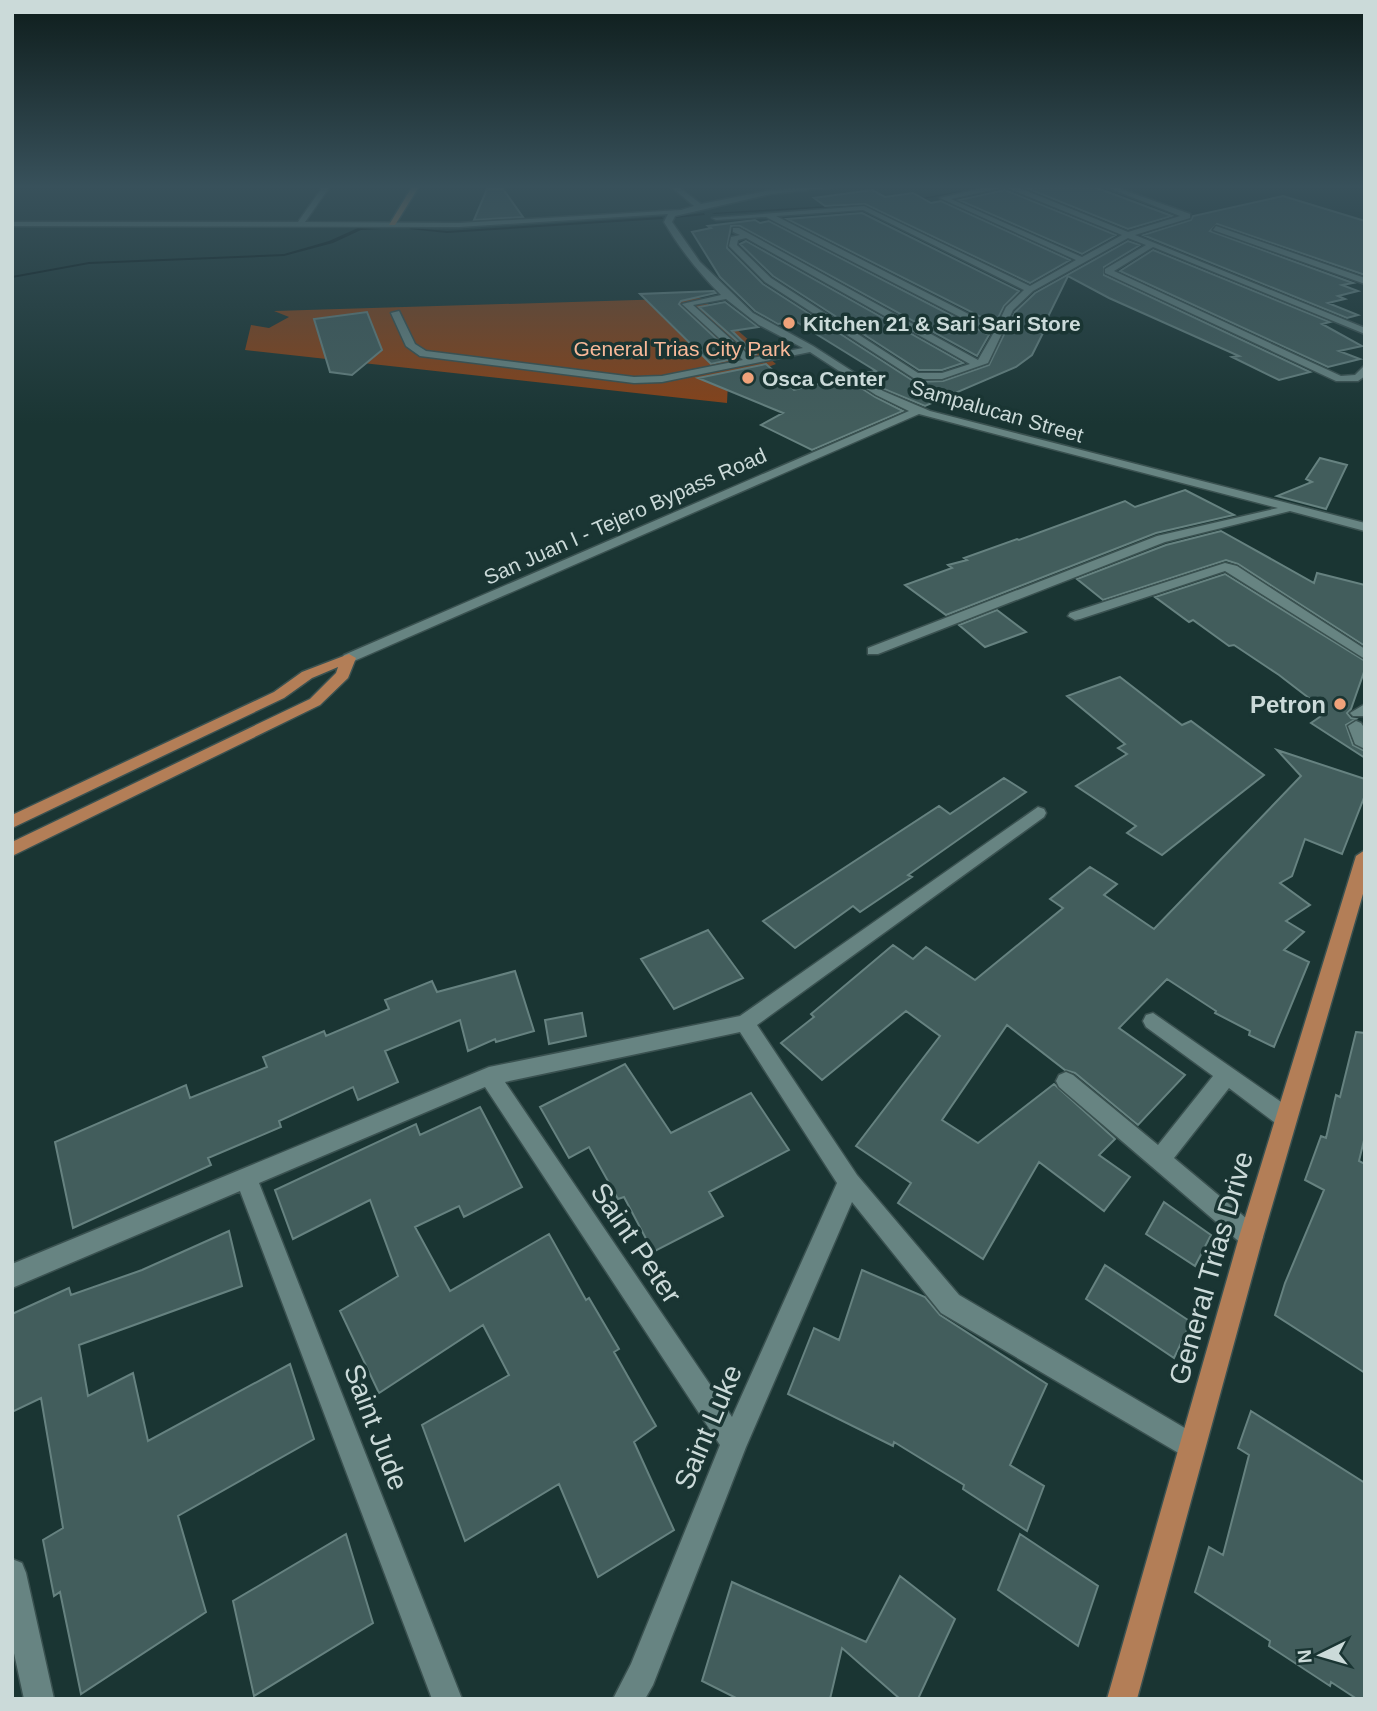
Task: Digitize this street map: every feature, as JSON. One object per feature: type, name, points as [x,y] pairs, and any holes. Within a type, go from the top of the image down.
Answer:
[{"type":"main road","points":[[12,821],[279,695],[307,675],[349,658]]},
{"type":"main road","points":[[12,850],[314,702],[343,675],[349,658]]},
{"type":"main road","name":"General Trias Drive","points":[[1122,1699],[1251,1237],[1365,856]]},
{"type":"street","name":"Sampalucan Street","points":[[702,265],[728,296],[761,323],[884,397],[917,411],[1365,527]]},
{"type":"street","points":[[752,265],[768,280],[915,376],[925,378],[938,377],[978,364],[987,358],[1009,309],[1030,289],[1074,265]]},
{"type":"street","points":[[798,265],[978,364]]},
{"type":"street","points":[[865,265],[998,333]]},
{"type":"street","points":[[981,265],[1030,289]]},
{"type":"street","points":[[1118,265],[1108,271],[1340,379],[1358,378],[1365,368]]},
{"type":"street","points":[[1200,265],[1365,331]]},
{"type":"street","points":[[1320,265],[1365,281]]},
{"type":"street","points":[[728,296],[686,304],[750,361]]},
{"type":"street","points":[[396,313],[411,346],[423,354],[634,380],[662,379],[807,350]]},
{"type":"street","name":"San Juan I - Tejero Bypass Road","points":[[349,658],[917,411]]},
{"type":"street","points":[[873,651],[1161,539],[1289,509]]},
{"type":"street","points":[[1075,616],[1225,568],[1232,569],[1365,655]]},
{"type":"street","points":[[1360,716],[1361,740],[1365,744]]},
{"type":"street","points":[[12,1276],[489,1076],[745,1023],[1038,813]]},
{"type":"street","points":[[1153,1021],[1286,1118]]},
{"type":"street","points":[[745,1023],[849,1182],[950,1304],[1191,1446]]},
{"type":"street","name":"Saint Peter","points":[[489,1076],[734,1443]]},
{"type":"street","points":[[1158,1161],[1226,1076]]},
{"type":"street","points":[[1066,1081],[1251,1237]]},
{"type":"street","name":"Saint Jude","points":[[246,1178],[447,1699]]},
{"type":"street","name":"Saint Luke","points":[[628,1699],[642,1674],[734,1443],[849,1182]]},
{"type":"street","points":[[12,1573],[39,1699]]},
{"type":"green space","name":"General Trias City Park","points":[[701,298],[776,364],[728,382],[727,403],[245,350],[251,325],[269,328],[289,317],[274,311]]},
{"type":"building","points":[[712,265],[744,265],[763,284],[915,382],[943,381],[989,365],[1015,312],[1035,293],[1085,265],[1108,265],[1104,267],[1104,275],[1310,372],[1279,380],[1232,357],[1239,356],[1109,298],[1068,276],[1032,355],[1016,367],[925,406],[884,389],[861,374],[876,371],[795,321],[778,324],[755,311],[720,277]]},
{"type":"building","points":[[761,265],[788,265],[963,363],[942,370],[919,370],[773,276]]},
{"type":"building","points":[[811,265],[854,265],[989,335],[977,356]]},
{"type":"building","points":[[878,265],[966,265],[1019,291],[1004,306],[995,324]]},
{"type":"building","points":[[992,265],[1062,265],[1030,283]]},
{"type":"building","points":[[1130,265],[1189,265],[1330,322],[1322,324],[1362,346],[1339,351],[1360,359],[1328,367],[1120,271]]},
{"type":"building","points":[[1216,265],[1303,265],[1353,283],[1342,285],[1358,291],[1338,296],[1345,299],[1328,303],[1358,315],[1347,318]]},
{"type":"building","points":[[1336,265],[1365,265],[1365,275]]},
{"type":"building","points":[[716,293],[681,301],[679,304],[737,358],[711,364],[640,294]]},
{"type":"building","points":[[725,302],[758,327],[732,331],[756,354],[753,355],[699,307]]},
{"type":"building","points":[[367,312],[382,350],[352,375],[330,372],[314,319]]},
{"type":"building","points":[[766,364],[794,390],[844,377],[903,411],[812,450],[761,425],[783,413],[698,378]]},
{"type":"building","points":[[1320,458],[1347,465],[1326,509],[1277,496],[1312,482],[1306,479]]},
{"type":"building","points":[[1185,490],[1234,515],[1156,533],[946,615],[905,585],[952,568],[948,565],[967,560],[964,558],[1125,501],[1135,507]]},
{"type":"building","points":[[1221,531],[1314,583],[1317,573],[1365,585],[1365,646],[1238,564],[1226,560],[1103,600],[1077,579],[1166,545]]},
{"type":"building","points":[[1225,574],[1365,661],[1365,669],[1351,709],[1347,713],[1356,719],[1346,725],[1353,745],[1365,751],[1365,758],[1311,723],[1327,712],[1279,675],[1234,645],[1229,646],[1193,620],[1189,622],[1155,597]]},
{"type":"building","points":[[997,610],[1026,632],[985,647],[959,625]]},
{"type":"building","points":[[1120,677],[1182,725],[1191,721],[1264,775],[1162,855],[1127,833],[1136,826],[1076,786],[1127,754],[1118,748],[1125,744],[1067,696]]},
{"type":"building","points":[[1277,750],[1365,779],[1365,795],[1342,854],[1305,839],[1292,876],[1280,883],[1310,905],[1286,921],[1304,932],[1284,950],[1309,962],[1274,1047],[1249,1035],[1250,1031],[1215,1013],[1216,1011],[1167,979],[1119,1028],[1185,1075],[1138,1125],[1075,1073],[1065,1070],[1007,1025],[942,1120],[978,1143],[1054,1084],[1115,1139],[1099,1155],[1130,1177],[1104,1211],[1039,1162],[983,1259],[898,1203],[911,1183],[856,1146],[940,1036],[906,1011],[822,1080],[781,1043],[814,1017],[811,1014],[893,945],[913,959],[926,947],[975,980],[1063,908],[1050,899],[1090,867],[1117,884],[1104,895],[1154,929],[1301,776]]},
{"type":"building","points":[[1004,778],[1026,792],[860,912],[853,906],[795,948],[763,921],[939,806],[950,814]]},
{"type":"building","points":[[708,930],[743,978],[674,1009],[641,959]]},
{"type":"building","points":[[515,971],[534,1031],[496,1042],[495,1039],[468,1051],[460,1020],[385,1051],[398,1082],[358,1100],[353,1087],[279,1121],[281,1127],[208,1158],[211,1165],[73,1228],[55,1142],[186,1085],[190,1098],[267,1067],[263,1057],[324,1031],[326,1036],[389,1009],[385,1000],[432,981],[437,992]]},
{"type":"building","points":[[582,1013],[586,1036],[549,1044],[545,1020]]},
{"type":"building","points":[[1356,1032],[1365,1033],[1365,1136],[1359,1161],[1365,1164],[1365,1373],[1275,1315],[1285,1283],[1324,1190],[1305,1180],[1321,1136],[1326,1138],[1336,1095],[1340,1097]]},
{"type":"building","points":[[625,1064],[671,1133],[751,1093],[789,1150],[709,1192],[723,1216],[653,1252],[624,1197],[618,1199],[589,1147],[569,1158],[540,1107]]},
{"type":"building","points":[[480,1107],[522,1187],[464,1217],[459,1206],[415,1227],[450,1291],[549,1234],[586,1300],[589,1298],[619,1349],[614,1352],[656,1426],[634,1442],[674,1530],[598,1577],[559,1484],[465,1541],[422,1425],[509,1375],[483,1325],[379,1393],[340,1311],[398,1276],[370,1200],[293,1239],[275,1190],[416,1124],[420,1135]]},
{"type":"building","points":[[1164,1202],[1211,1235],[1195,1266],[1146,1234]]},
{"type":"building","points":[[229,1231],[242,1286],[79,1345],[88,1396],[133,1373],[148,1441],[290,1364],[314,1439],[178,1516],[206,1612],[81,1694],[60,1592],[54,1596],[43,1540],[63,1528],[41,1398],[12,1412],[12,1314],[69,1288],[71,1295],[142,1270]]},
{"type":"building","points":[[1105,1265],[1191,1322],[1174,1358],[1086,1299]]},
{"type":"building","points":[[862,1270],[925,1297],[940,1315],[1047,1384],[1010,1465],[1044,1486],[1027,1531],[963,1489],[964,1485],[894,1442],[893,1446],[788,1394],[814,1328],[839,1340]]},
{"type":"building","points":[[1251,1411],[1365,1483],[1365,1699],[1357,1699],[1331,1682],[1330,1686],[1269,1646],[1270,1641],[1195,1592],[1209,1547],[1223,1555],[1249,1455],[1238,1448]]},
{"type":"building","points":[[346,1534],[373,1623],[254,1696],[233,1601]]},
{"type":"building","points":[[1020,1534],[1098,1586],[1078,1646],[998,1590]]},
{"type":"building","points":[[900,1576],[955,1619],[918,1699],[900,1699],[842,1648],[830,1699],[738,1699],[702,1681],[732,1582],[866,1642]]},
{"type":"waterway","points":[[12,277],[79,265]]},
{"type":"place","name":"Kitchen 21 & Sari Sari Store","points":[[789,323]]},
{"type":"place","name":"Osca Center","points":[[748,378]]},
{"type":"place","name":"Petron","points":[[1340,704]]}]
